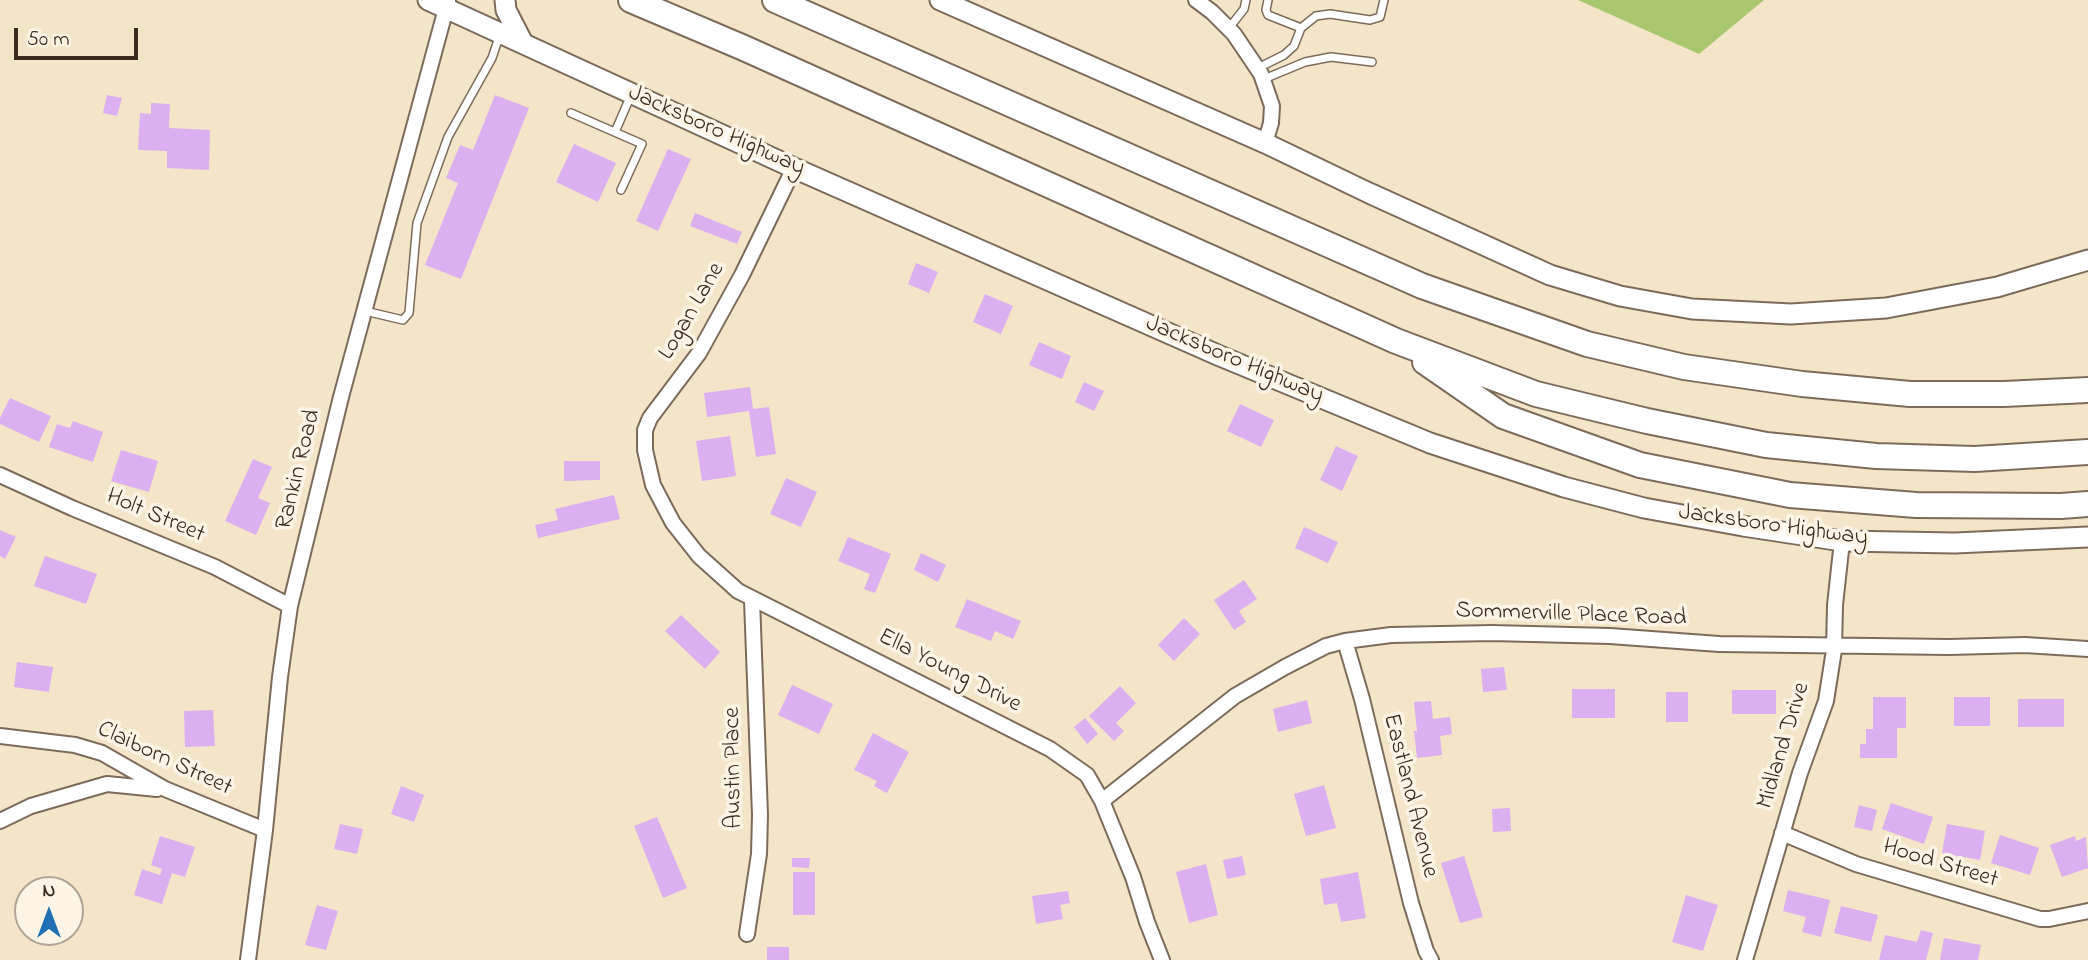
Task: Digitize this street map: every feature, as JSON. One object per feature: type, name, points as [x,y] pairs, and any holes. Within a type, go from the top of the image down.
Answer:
[{"type":"highway","points":[[631,0],[757,53],[1396,341],[1536,394],[1647,421],[1766,445],[1876,456],[1975,459],[2088,452]]},
{"type":"highway","points":[[775,0],[1422,286],[1587,344],[1684,367],[1802,384],[1910,394],[2004,394],[2088,390]]},
{"type":"highway","points":[[1396,341],[1503,416],[1640,465],[1790,495],[1916,505],[2088,504]]},
{"type":"main road","points":[[505,0],[506,10],[523,43]]},
{"type":"main road","points":[[940,0],[1265,143],[1369,194],[1550,275],[1620,296],[1692,310],[1791,314],[1886,308],[1997,287],[2088,258]]},
{"type":"main road","name":"Jacksboro Highway","points":[[441,3],[500,33],[794,168],[1220,356],[1430,443],[1564,487],[1644,508],[1842,541],[1955,543],[2088,537]]},
{"type":"street","points":[[1196,0],[1229,28],[1261,74],[1272,106],[1271,123],[1265,143]]},
{"type":"street","name":"Rankin Road","points":[[248,960],[290,606],[441,3]]},
{"type":"street","name":"Logan Lane","points":[[651,478],[645,450],[645,430],[650,418],[699,353],[742,275],[794,168]]},
{"type":"street","name":"Holt Street","points":[[0,475],[215,567],[290,606]]},
{"type":"street","name":"Ella Young Drive","points":[[651,478],[673,523],[699,556],[738,591],[1050,749],[1087,775],[1102,801],[1133,877],[1162,960]]},
{"type":"street","name":"Midland Drive","points":[[1745,960],[1800,773],[1826,701],[1842,541]]},
{"type":"street","name":"Austin Place","points":[[747,934],[757,875],[760,815],[752,600]]},
{"type":"street","name":"Sommerville Place Road","points":[[1102,801],[1235,696],[1326,646],[1345,641],[1391,635],[1492,633],[1610,636],[1718,644],[1949,647],[2025,645],[2088,649]]},
{"type":"street","name":"Eastland Avenue","points":[[1345,641],[1362,699],[1411,902],[1431,960]]},
{"type":"street","name":"Claiborn Street","points":[[0,736],[75,745],[102,753],[165,789],[265,830]]},
{"type":"street","points":[[0,821],[31,806],[107,784],[165,789]]},
{"type":"street","name":"Hood Street","points":[[1782,832],[1856,864],[2040,919],[2088,911]]},
{"type":"lane","points":[[1229,28],[1244,9],[1245,0]]},
{"type":"lane","points":[[1268,0],[1268,15],[1301,28]]},
{"type":"lane","points":[[1261,74],[1294,46],[1301,28],[1316,16],[1329,14],[1370,20],[1381,17],[1384,0]]},
{"type":"lane","points":[[365,311],[403,320],[409,313],[417,223],[448,137],[492,58],[500,33]]},
{"type":"lane","points":[[1261,74],[1331,57],[1372,62]]},
{"type":"lane","points":[[615,132],[632,94]]},
{"type":"lane","points":[[571,113],[642,144],[621,190]]},
{"type":"green space","points":[[1578,0],[1764,0],[1699,54]]},
{"type":"building","points":[[107,95],[122,98],[117,116],[103,113]]},
{"type":"building","points":[[495,95],[529,108],[461,279],[425,265],[458,183],[446,178],[460,145],[473,150]]},
{"type":"building","points":[[151,103],[170,104],[169,128],[210,130],[209,170],[167,168],[167,151],[138,150],[140,113],[151,114]]},
{"type":"building","points":[[574,144],[616,163],[598,202],[556,182]]},
{"type":"building","points":[[668,149],[691,159],[658,231],[636,221]]},
{"type":"building","points":[[695,213],[742,232],[737,244],[690,226]]},
{"type":"building","points":[[916,263],[938,272],[929,293],[908,284]]},
{"type":"building","points":[[985,294],[1013,306],[1001,334],[973,322]]},
{"type":"building","points":[[1039,342],[1071,356],[1062,379],[1029,365]]},
{"type":"building","points":[[1084,382],[1104,391],[1094,411],[1075,402]]},
{"type":"building","points":[[750,387],[753,409],[769,407],[776,454],[756,457],[749,411],[707,417],[704,393]]},
{"type":"building","points":[[10,398],[51,416],[39,442],[0,424],[0,418]]},
{"type":"building","points":[[1240,404],[1274,420],[1261,447],[1227,431]]},
{"type":"building","points":[[73,421],[103,432],[93,462],[49,447],[57,424],[70,428]]},
{"type":"building","points":[[730,436],[736,476],[702,481],[696,441]]},
{"type":"building","points":[[1336,446],[1358,456],[1342,491],[1320,480]]},
{"type":"building","points":[[121,450],[158,461],[149,492],[111,481]]},
{"type":"building","points":[[253,459],[272,467],[258,498],[270,503],[256,535],[225,521]]},
{"type":"building","points":[[564,461],[600,461],[600,480],[564,481]]},
{"type":"building","points":[[786,478],[817,492],[801,527],[770,514]]},
{"type":"building","points":[[614,495],[620,519],[538,538],[535,525],[558,520],[555,509]]},
{"type":"building","points":[[1304,527],[1338,542],[1328,563],[1295,548]]},
{"type":"building","points":[[0,530],[16,537],[5,559],[0,556]]},
{"type":"building","points":[[848,537],[891,554],[875,593],[864,589],[870,574],[838,561]]},
{"type":"building","points":[[921,553],[946,565],[938,582],[914,570]]},
{"type":"building","points":[[45,556],[97,574],[86,604],[34,586]]},
{"type":"building","points":[[1244,580],[1257,599],[1239,611],[1246,622],[1234,630],[1214,600]]},
{"type":"building","points":[[967,599],[1021,621],[1013,639],[995,631],[991,641],[955,627]]},
{"type":"building","points":[[681,615],[720,652],[705,669],[665,631]]},
{"type":"building","points":[[1184,618],[1200,634],[1174,661],[1158,645]]},
{"type":"building","points":[[17,662],[53,667],[49,692],[14,687]]},
{"type":"building","points":[[1504,667],[1507,690],[1483,692],[1481,669]]},
{"type":"building","points":[[792,685],[833,704],[819,734],[778,715]]},
{"type":"building","points":[[1120,686],[1136,703],[1116,723],[1124,731],[1114,741],[1089,716]]},
{"type":"building","points":[[1572,689],[1615,689],[1615,718],[1572,718]]},
{"type":"building","points":[[1732,690],[1776,690],[1776,714],[1732,714]]},
{"type":"building","points":[[1666,692],[1688,692],[1688,722],[1666,722]]},
{"type":"building","points":[[1873,697],[1906,697],[1906,728],[1897,728],[1897,758],[1860,758],[1860,744],[1866,744],[1866,729],[1873,729]]},
{"type":"building","points":[[1954,697],[1990,697],[1990,726],[1954,726]]},
{"type":"building","points":[[2018,699],[2064,699],[2064,727],[2018,727]]},
{"type":"building","points":[[1307,700],[1312,723],[1278,732],[1273,709]]},
{"type":"building","points":[[1431,701],[1433,719],[1450,717],[1452,734],[1440,736],[1442,755],[1417,758],[1414,702]]},
{"type":"building","points":[[213,710],[215,746],[185,747],[184,711]]},
{"type":"building","points":[[1085,718],[1098,734],[1087,744],[1074,727]]},
{"type":"building","points":[[873,733],[909,752],[887,793],[874,786],[877,781],[854,770]]},
{"type":"building","points":[[1324,785],[1336,828],[1306,836],[1294,794]]},
{"type":"building","points":[[401,786],[424,795],[414,822],[391,814]]},
{"type":"building","points":[[1891,803],[1933,817],[1924,844],[1882,829]]},
{"type":"building","points":[[1859,805],[1877,810],[1872,831],[1854,827]]},
{"type":"building","points":[[1510,808],[1511,831],[1493,832],[1492,809]]},
{"type":"building","points":[[657,817],[687,888],[663,898],[634,826]]},
{"type":"building","points":[[340,824],[363,829],[357,854],[334,849]]},
{"type":"building","points":[[1947,824],[1985,831],[1980,860],[1942,853]]},
{"type":"building","points":[[2000,835],[2039,848],[2030,875],[1991,863]]},
{"type":"building","points":[[160,836],[195,847],[185,877],[172,873],[162,904],[134,895],[142,869],[160,875],[162,869],[151,865]]},
{"type":"building","points":[[2075,836],[2076,841],[2086,837],[2088,868],[2062,877],[2050,845]]},
{"type":"building","points":[[1242,856],[1246,875],[1227,879],[1223,860]]},
{"type":"building","points":[[1464,856],[1483,917],[1460,923],[1441,863]]},
{"type":"building","points":[[792,858],[810,858],[809,868],[792,867]]},
{"type":"building","points":[[1206,864],[1218,915],[1189,923],[1176,872]]},
{"type":"building","points":[[793,872],[815,872],[815,915],[793,915]]},
{"type":"building","points":[[1358,872],[1366,918],[1341,922],[1337,903],[1324,905],[1320,879]]},
{"type":"building","points":[[1788,890],[1830,900],[1821,937],[1802,932],[1806,917],[1783,911]]},
{"type":"building","points":[[1068,891],[1070,903],[1060,905],[1063,919],[1036,924],[1032,896]]},
{"type":"building","points":[[1686,895],[1718,905],[1703,951],[1672,942]]},
{"type":"building","points":[[317,905],[338,911],[326,950],[305,945]]},
{"type":"building","points":[[1841,906],[1878,915],[1871,942],[1834,933]]},
{"type":"building","points":[[1921,930],[1933,933],[1926,960],[1879,960],[1885,935],[1917,942]]},
{"type":"building","points":[[1944,938],[1981,945],[1978,960],[1940,960]]},
{"type":"building","points":[[767,947],[789,947],[789,960],[767,960]]}]
